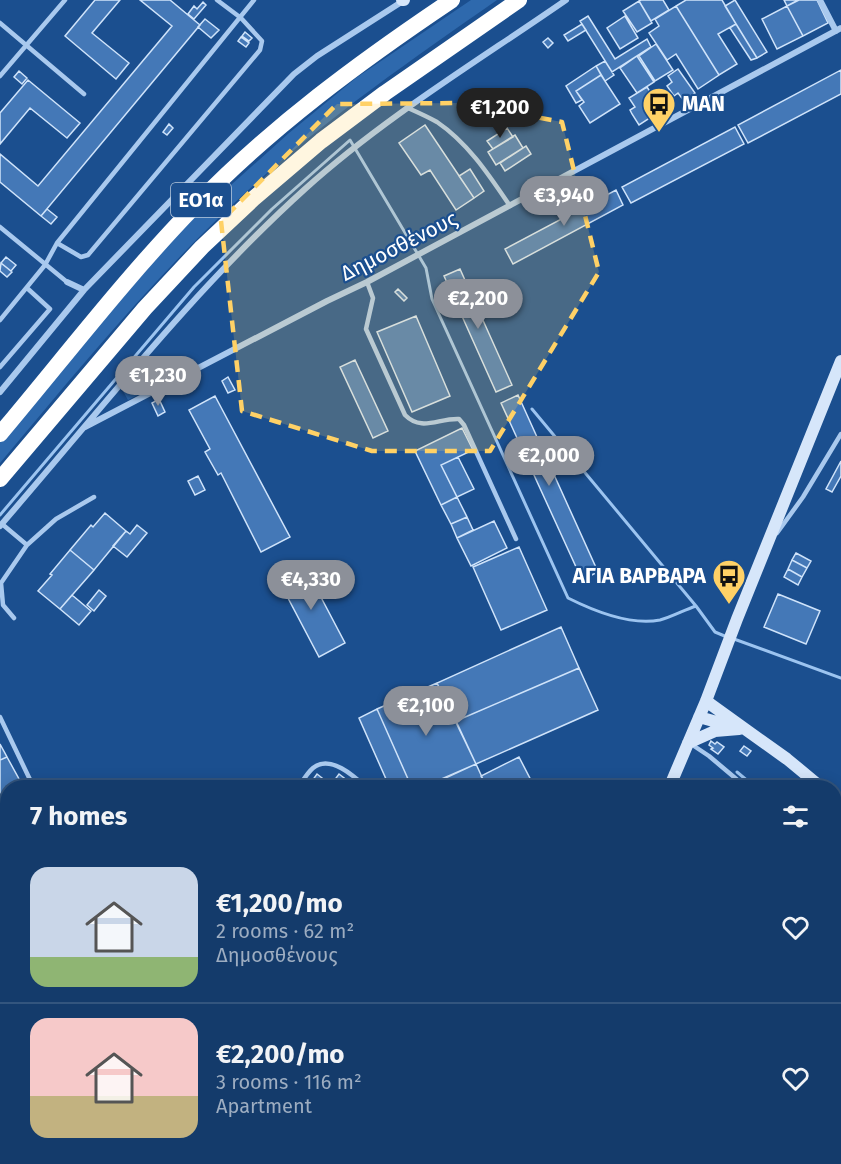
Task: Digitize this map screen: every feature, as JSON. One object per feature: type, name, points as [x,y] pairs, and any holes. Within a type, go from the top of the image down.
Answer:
[{"type":"highway","name":"ΕΟ1α","points":[[0,434],[155,249],[195,206],[283,125],[364,60],[452,0]]},
{"type":"highway","name":"ΕΟ1α","points":[[0,479],[145,308],[202,247],[253,199],[321,141],[376,99],[519,0]]},
{"type":"main road","points":[[672,780],[841,362]]},
{"type":"main road","points":[[706,701],[812,780]]},
{"type":"main road","points":[[699,717],[744,731]]},
{"type":"main road","points":[[688,743],[715,731],[744,731]]},
{"type":"street","points":[[0,392],[84,290],[294,74],[317,56],[403,0]]},
{"type":"street","points":[[85,427],[232,258],[271,220],[347,153],[406,107],[566,0]]},
{"type":"street","points":[[820,0],[838,30]]},
{"type":"street","name":"Δημοσθένους","points":[[1,525],[85,427],[367,282],[838,30]]},
{"type":"street","points":[[67,282],[84,290]]},
{"type":"lane","points":[[0,76],[65,0]]},
{"type":"lane","points":[[57,243],[81,257],[88,255],[260,50],[262,41],[241,18],[217,0]]},
{"type":"lane","points":[[0,320],[45,265],[57,243],[254,0]]},
{"type":"lane","points":[[0,23],[84,94]]},
{"type":"lane","points":[[406,107],[436,122],[463,144],[510,206]]},
{"type":"lane","points":[[0,227],[67,282]]},
{"type":"lane","points":[[367,282],[373,298],[366,329],[405,415],[412,422],[419,424],[459,419],[464,425],[516,540]]},
{"type":"lane","points":[[0,367],[50,309],[27,288]]},
{"type":"lane","points":[[141,361],[158,389]]},
{"type":"lane","points":[[765,550],[803,497],[841,434]]},
{"type":"lane","points":[[14,618],[3,605],[1,583],[27,545],[56,519],[94,497]]},
{"type":"lane","points":[[1,525],[27,545]]},
{"type":"lane","points":[[0,717],[30,780]]},
{"type":"lane","points":[[688,743],[709,756],[738,780]]},
{"type":"lane","points":[[304,780],[314,767],[329,763],[341,768],[357,780]]},
{"type":"highlighted area","points":[[461,103],[562,122],[599,272],[490,451],[372,451],[242,411],[221,221],[337,104]]},
{"type":"shaded area","points":[[471,0],[497,0],[327,123],[262,177],[170,267],[83,364],[0,463],[0,440],[182,229],[289,133],[356,78]]},
{"type":"shaded area","points":[[138,375],[148,390],[128,400],[123,391]]},
{"type":"building","points":[[95,0],[120,0],[92,33],[129,63],[116,79],[65,36]]},
{"type":"building","points":[[140,0],[170,0],[200,25],[41,216],[0,182],[0,154],[38,186],[172,26]]},
{"type":"building","points":[[663,0],[669,10],[651,21],[639,1]]},
{"type":"building","points":[[686,0],[722,0],[736,24],[718,34],[737,64],[719,75],[676,6]]},
{"type":"building","points":[[735,0],[767,52],[757,58],[725,6]]},
{"type":"building","points":[[784,0],[798,0],[787,6]]},
{"type":"building","points":[[799,0],[817,0],[828,23],[803,36],[787,6]]},
{"type":"building","points":[[639,1],[652,23],[637,32],[623,11]]},
{"type":"building","points":[[203,2],[206,5],[194,19],[188,14],[194,6],[197,9]]},
{"type":"building","points":[[676,6],[719,75],[698,89],[676,54],[667,60],[649,33],[659,26],[655,19]]},
{"type":"building","points":[[787,6],[803,36],[777,49],[762,19]]},
{"type":"building","points":[[588,16],[615,59],[647,39],[651,47],[612,72],[580,21]]},
{"type":"building","points":[[625,16],[638,38],[620,49],[607,28]]},
{"type":"building","points":[[205,19],[219,30],[211,38],[198,27]]},
{"type":"building","points":[[582,24],[586,30],[568,41],[564,35]]},
{"type":"building","points":[[736,24],[757,58],[751,60],[730,28]]},
{"type":"building","points":[[245,32],[252,38],[249,41],[242,36]]},
{"type":"building","points":[[241,37],[249,43],[246,47],[238,41]]},
{"type":"building","points":[[548,38],[553,43],[548,48],[543,42]]},
{"type":"building","points":[[656,44],[673,70],[655,81],[639,56]]},
{"type":"building","points":[[637,56],[654,82],[637,93],[620,68]]},
{"type":"building","points":[[605,61],[614,75],[605,81],[596,66]]},
{"type":"building","points":[[596,66],[601,75],[576,91],[582,100],[576,103],[566,86]]},
{"type":"building","points":[[678,69],[695,93],[684,101],[678,93],[674,96],[667,86],[672,82],[668,76]]},
{"type":"building","points":[[841,70],[841,94],[748,143],[738,125]]},
{"type":"building","points":[[19,71],[27,78],[22,84],[14,77]]},
{"type":"building","points":[[601,75],[620,104],[590,123],[579,106],[584,102],[576,91]]},
{"type":"building","points":[[28,80],[80,123],[67,138],[30,108],[0,144],[0,113]]},
{"type":"building","points":[[647,87],[662,110],[639,125],[630,110],[635,107],[629,98]]},
{"type":"building","points":[[169,124],[173,128],[167,135],[163,132]]},
{"type":"building","points":[[425,125],[474,198],[456,210],[430,170],[421,175],[399,143]]},
{"type":"building","points":[[735,127],[744,144],[631,203],[622,187]]},
{"type":"building","points":[[507,128],[513,137],[493,149],[487,141]]},
{"type":"building","points":[[515,135],[523,148],[496,165],[488,152]]},
{"type":"building","points":[[526,146],[531,154],[505,171],[500,163]]},
{"type":"building","points":[[470,169],[484,191],[474,198],[459,176]]},
{"type":"building","points":[[616,190],[623,205],[513,264],[505,249]]},
{"type":"building","points":[[47,209],[57,217],[51,224],[41,216]]},
{"type":"building","points":[[6,257],[16,265],[11,271],[1,263]]},
{"type":"building","points":[[1,263],[12,272],[7,277],[0,271]]},
{"type":"building","points":[[460,269],[512,385],[496,392],[444,276]]},
{"type":"building","points":[[398,289],[407,298],[404,301],[395,292]]},
{"type":"building","points":[[416,316],[450,396],[412,412],[377,332]]},
{"type":"building","points":[[355,360],[388,431],[373,438],[340,367]]},
{"type":"building","points":[[228,377],[235,390],[228,393],[222,381]]},
{"type":"building","points":[[518,395],[598,572],[582,580],[501,403]]},
{"type":"building","points":[[215,396],[290,537],[261,552],[221,473],[218,475],[205,452],[210,449],[189,410]]},
{"type":"building","points":[[159,399],[165,412],[158,416],[152,403]]},
{"type":"building","points":[[462,428],[473,450],[441,465],[457,497],[441,505],[415,451]]},
{"type":"building","points":[[458,457],[474,489],[457,497],[441,465]]},
{"type":"building","points":[[841,461],[841,476],[832,492],[826,489]]},
{"type":"building","points":[[198,476],[205,490],[195,495],[188,481]]},
{"type":"building","points":[[457,497],[467,517],[451,524],[441,505]]},
{"type":"building","points":[[105,513],[126,531],[94,570],[70,550],[91,525],[93,527]]},
{"type":"building","points":[[467,517],[473,530],[457,538],[451,524]]},
{"type":"building","points":[[494,521],[507,548],[471,566],[457,538]]},
{"type":"building","points":[[137,525],[147,533],[127,557],[113,546],[126,531],[130,534]]},
{"type":"building","points":[[519,547],[547,610],[501,630],[473,567]]},
{"type":"building","points":[[70,550],[94,570],[60,609],[38,591]]},
{"type":"building","points":[[796,553],[811,561],[807,568],[792,560]]},
{"type":"building","points":[[792,560],[807,568],[802,577],[788,569]]},
{"type":"building","points":[[304,565],[345,643],[319,657],[278,579]]},
{"type":"building","points":[[788,569],[802,577],[798,585],[784,577]]},
{"type":"building","points":[[99,590],[106,596],[94,611],[87,605]]},
{"type":"building","points":[[778,594],[820,611],[806,644],[764,627]]},
{"type":"building","points":[[72,595],[91,611],[79,625],[60,609]]},
{"type":"building","points":[[561,627],[579,668],[456,721],[437,683]]},
{"type":"building","points":[[579,668],[598,710],[476,764],[456,721]]},
{"type":"building","points":[[437,683],[476,764],[441,780],[408,780],[377,709]]},
{"type":"building","points":[[377,709],[408,780],[386,780],[359,718]]},
{"type":"building","points":[[711,741],[724,747],[718,754],[711,749],[713,748],[709,745]]},
{"type":"building","points":[[0,744],[7,757],[0,760]]},
{"type":"building","points":[[744,746],[751,751],[747,756],[740,751]]},
{"type":"building","points":[[7,757],[20,780],[0,780],[0,760]]},
{"type":"building","points":[[519,757],[531,780],[483,780],[481,776]]},
{"type":"building","points":[[476,764],[483,780],[439,780]]},
{"type":"building","points":[[317,774],[325,780],[313,780]]},
{"type":"building","points":[[339,774],[347,780],[335,780]]},
{"type":"waterway","points":[[0,515],[194,287],[272,209],[350,140],[426,268],[432,299],[568,598],[612,616],[637,621],[660,620],[696,606],[715,632],[727,637]]},
{"type":"waterway","points":[[532,409],[696,606]]},
{"type":"waterway","points":[[734,639],[841,678]]},
{"type":"waterway","points":[[737,772],[746,780]]},
{"type":"place","name":"ΜΑΝ","points":[[659,133]]},
{"type":"place","name":"ΑΓΙΑ ΒΑΡΒΑΡΑ","points":[[729,605]]}]
